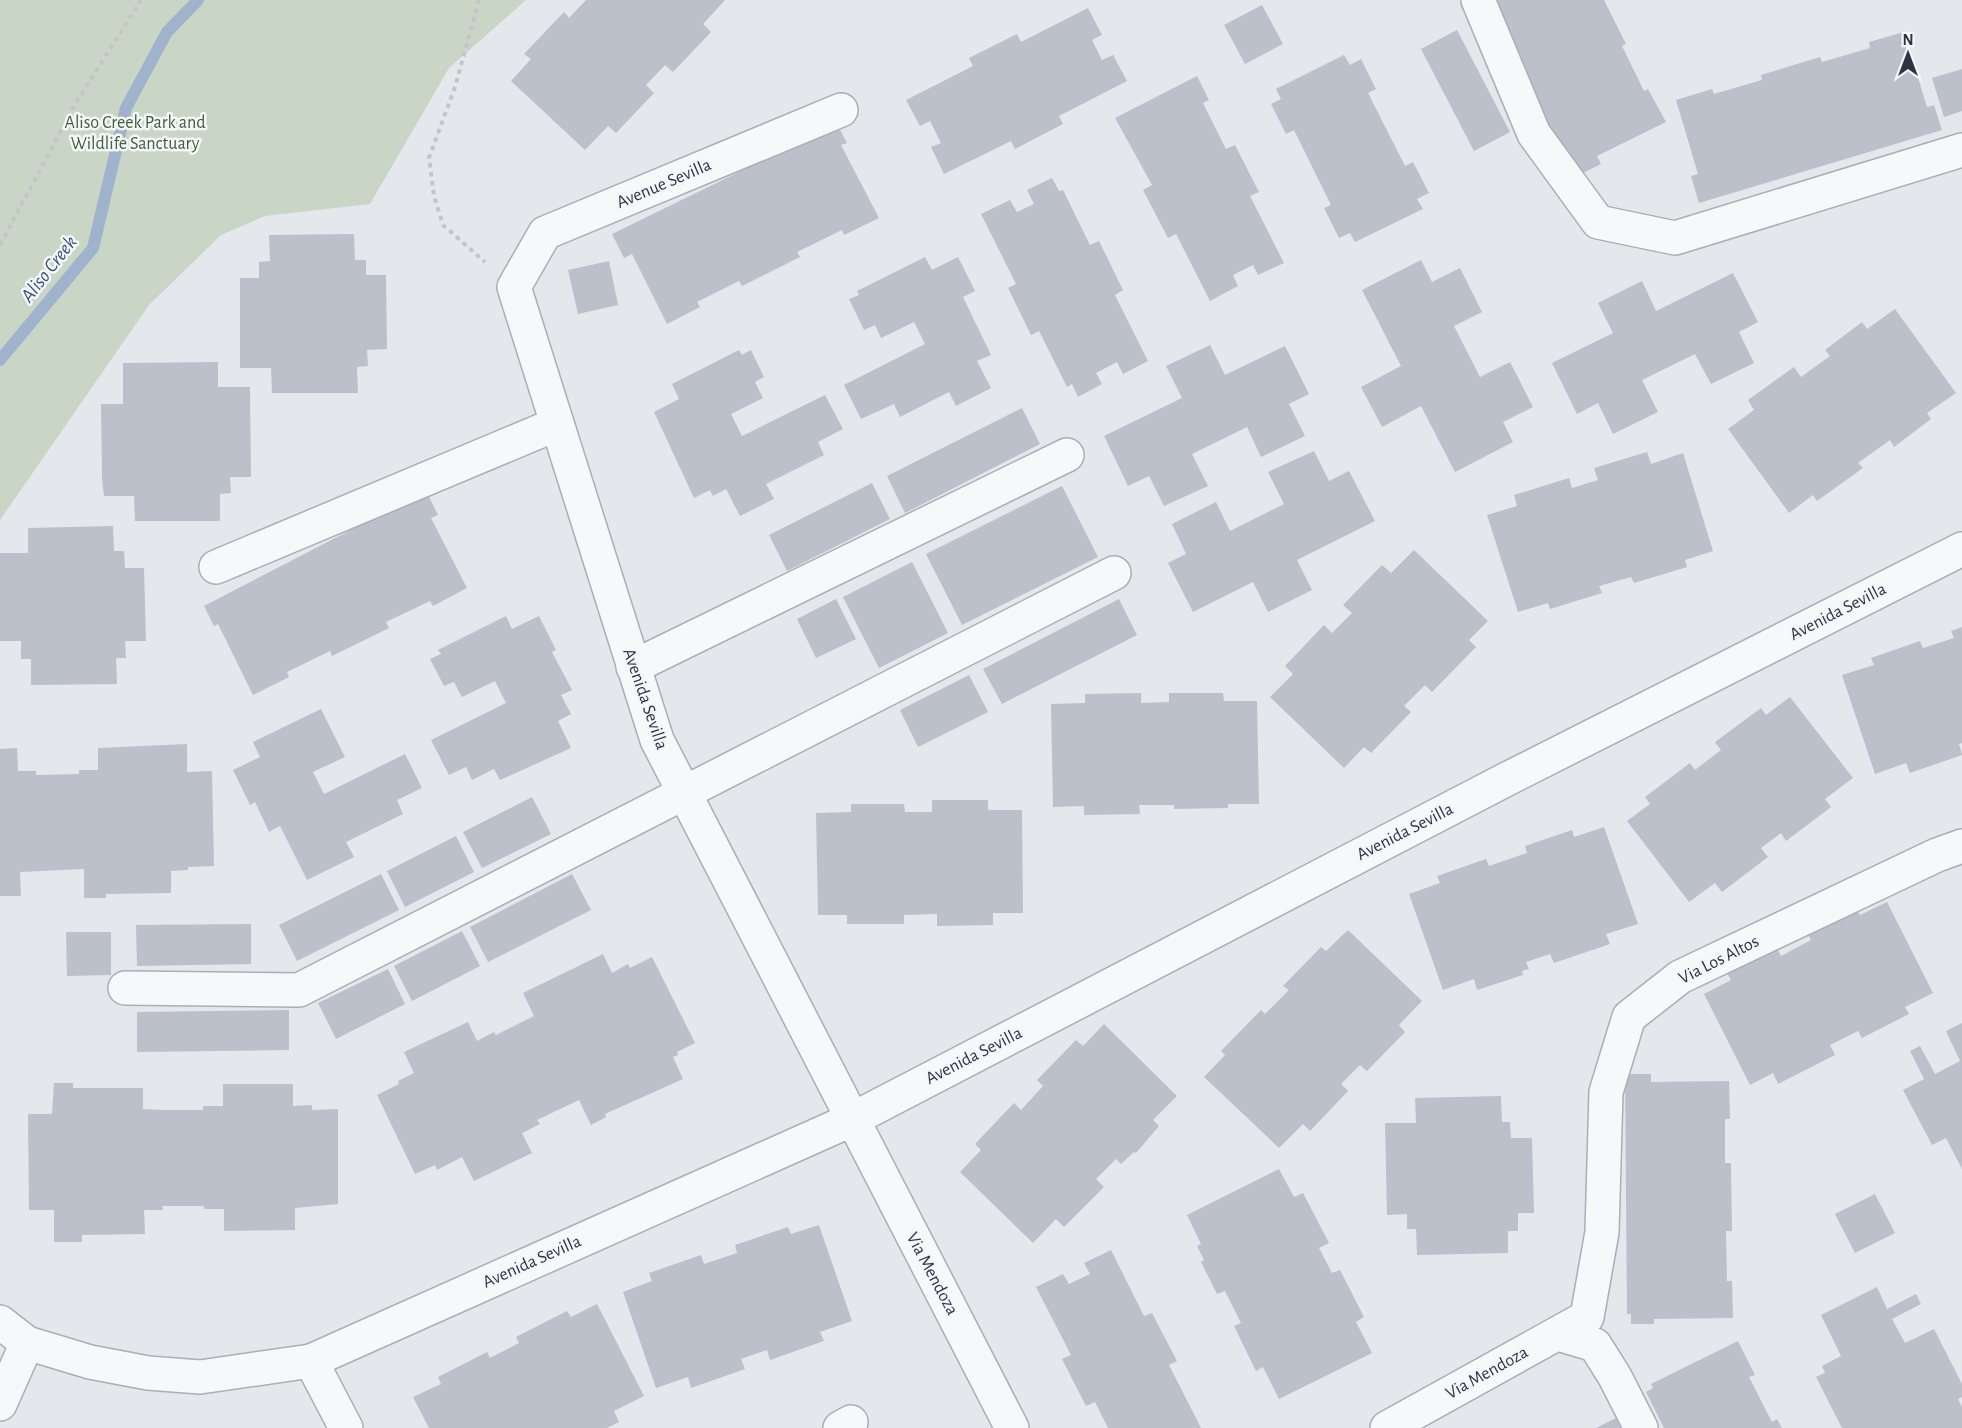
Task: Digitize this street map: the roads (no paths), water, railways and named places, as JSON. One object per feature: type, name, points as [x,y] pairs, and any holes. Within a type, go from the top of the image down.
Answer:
[{"type":"street","points":[[1478,0],[1534,134],[1598,222],[1675,238],[1962,150]]},
{"type":"street","name":"Avenue Sevilla","points":[[514,287],[546,233],[841,110]]},
{"type":"street","name":"Avenida Sevilla","points":[[514,287],[657,740],[851,1120]]},
{"type":"street","points":[[216,567],[557,424]]},
{"type":"street","points":[[633,667],[1067,455]]},
{"type":"street","name":"Avenida Sevilla","points":[[0,1322],[27,1343],[101,1364],[148,1373],[189,1376],[311,1361],[851,1120],[1507,779],[1962,549]]},
{"type":"street","points":[[125,988],[299,990],[1114,573]]},
{"type":"street","name":"Via Los Altos","points":[[1587,1317],[1602,1232],[1606,1092],[1629,1017],[1680,977],[1926,860],[1962,846]]},
{"type":"street","name":"Via Mendoza","points":[[851,1120],[1012,1428]]},
{"type":"street","name":"Via Mendoza","points":[[1386,1428],[1587,1317]]},
{"type":"street","points":[[1558,1334],[1595,1345],[1615,1377],[1641,1428]]},
{"type":"street","points":[[0,1404],[27,1343]]},
{"type":"street","points":[[311,1361],[346,1428]]},
{"type":"waterway","name":"Aliso Creek","points":[[0,360],[93,248],[126,108],[167,32],[198,0]]},
{"type":"park label","name":"Aliso Creek Park and Wildlife Sanctuary","points":[[135,133]]}]
